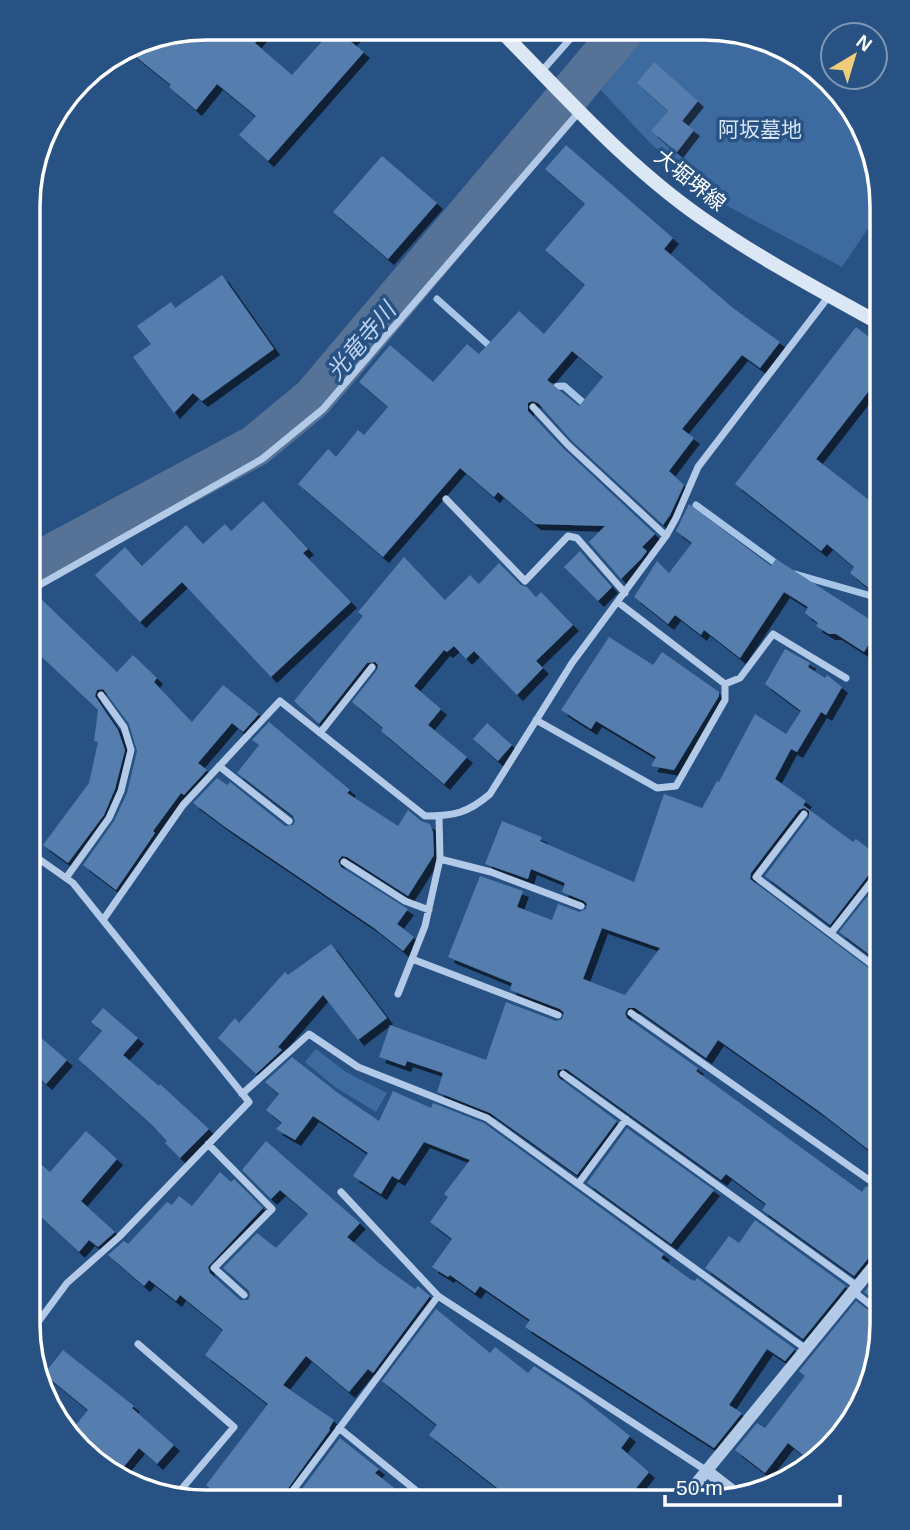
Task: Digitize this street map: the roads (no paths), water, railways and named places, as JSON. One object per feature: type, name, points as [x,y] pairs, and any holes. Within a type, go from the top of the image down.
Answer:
[{"type":"main road","name":"大堀堺線","points":[[510,40],[657,183],[710,224],[870,318]]},
{"type":"street","points":[[541,72],[569,40]]},
{"type":"street","points":[[40,585],[262,458],[323,409],[577,108]]},
{"type":"street","points":[[103,920],[183,805],[280,701],[425,816],[450,816],[473,809],[490,794],[572,663],[666,536],[677,518],[698,467],[830,296]]},
{"type":"street","points":[[533,407],[568,445],[666,536]]},
{"type":"street","points":[[446,499],[525,581],[568,536],[578,538],[625,593]]},
{"type":"street","points":[[619,603],[725,684]]},
{"type":"street","points":[[725,684],[740,678],[773,634],[846,678]]},
{"type":"street","points":[[320,733],[372,667]]},
{"type":"street","points":[[536,720],[657,788],[676,786],[725,700],[725,684]]},
{"type":"street","points":[[66,878],[109,818],[121,791],[131,750],[124,727],[101,695]]},
{"type":"street","points":[[219,766],[289,821]]},
{"type":"street","points":[[804,814],[756,877],[869,962]]},
{"type":"street","points":[[398,993],[429,910],[440,859],[439,816]]},
{"type":"street","points":[[440,859],[491,872],[581,906]]},
{"type":"street","points":[[40,860],[73,883],[248,1102],[119,1237],[67,1283],[40,1319]]},
{"type":"street","points":[[344,862],[405,901],[429,910]]},
{"type":"street","points":[[831,933],[869,884]]},
{"type":"street","points":[[412,960],[558,1015]]},
{"type":"street","points":[[631,1013],[869,1180]]},
{"type":"street","points":[[242,1094],[309,1034],[358,1067],[487,1118],[806,1349]]},
{"type":"street","points":[[563,1074],[855,1288],[869,1302]]},
{"type":"street","points":[[578,1184],[626,1119]]},
{"type":"street","points":[[208,1144],[272,1209],[214,1268],[244,1295]]},
{"type":"street","points":[[341,1192],[438,1296],[729,1488]]},
{"type":"street","points":[[691,1490],[869,1271]]},
{"type":"street","points":[[293,1490],[438,1296]]},
{"type":"street","points":[[138,1344],[234,1427],[183,1488]]},
{"type":"street","points":[[339,1428],[415,1490]]},
{"type":"waterway","name":"光竜寺川","points":[[40,561],[255,446],[313,398],[615,40]]},
{"type":"waterway","points":[[437,299],[493,349]]},
{"type":"waterway","points":[[545,387],[564,386],[588,407]]},
{"type":"waterway","points":[[696,505],[781,567]]},
{"type":"waterway","points":[[795,574],[870,595]]},
{"type":"park label","name":"阿坂墓地","points":[[760,130]]}]
